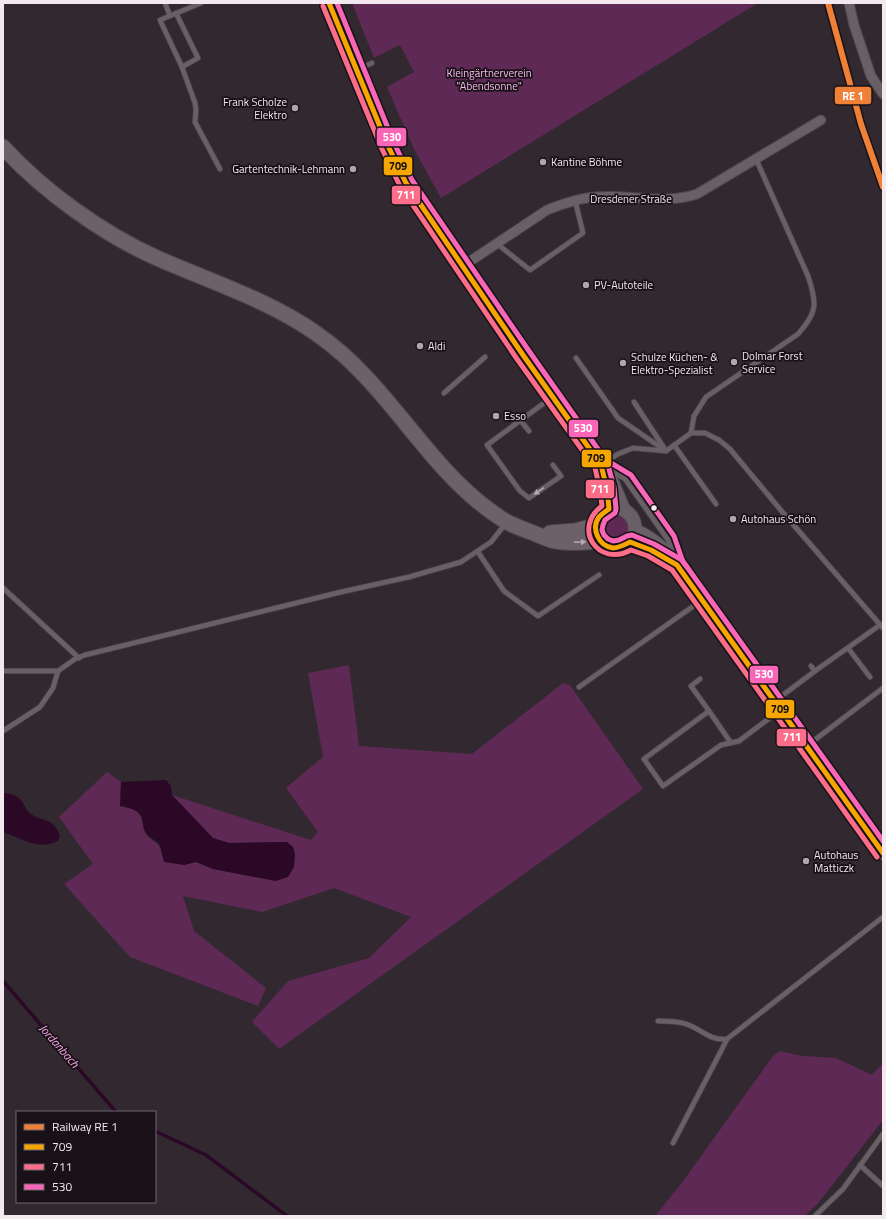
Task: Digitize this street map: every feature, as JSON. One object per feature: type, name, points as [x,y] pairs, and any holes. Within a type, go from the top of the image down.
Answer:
[{"type":"main road","points":[[329,3],[388,146],[406,183],[552,397],[610,477],[615,485],[624,510],[632,518],[632,536],[622,547],[613,548],[606,546],[595,534],[595,526],[600,515],[609,509],[616,508],[624,510]]},
{"type":"main road","points":[[3,147],[49,190],[100,228],[130,246],[258,301],[292,318],[316,334],[340,352],[364,375],[439,465],[474,499],[507,522],[555,541],[600,541]]},
{"type":"main road","points":[[601,465],[607,489],[609,509]]},
{"type":"main road","points":[[534,533],[575,531],[595,526]]},
{"type":"main road","points":[[632,536],[651,550],[677,565],[883,852]]},
{"type":"street","points":[[849,3],[854,25],[871,76],[883,94]]},
{"type":"street","name":"Dresdener Straße","points":[[463,266],[547,210],[575,200],[595,197],[660,199],[684,198],[697,194],[821,120]]},
{"type":"lane","points":[[165,3],[170,16]]},
{"type":"lane","points":[[202,3],[160,20],[182,67],[195,103],[195,122],[220,169]]},
{"type":"lane","points":[[176,14],[198,58],[182,67]]},
{"type":"lane","points":[[356,70],[372,63]]},
{"type":"lane","points":[[691,433],[694,416],[706,397],[798,334],[807,324],[814,310],[814,294],[808,276],[756,159]]},
{"type":"lane","points":[[496,243],[530,270],[583,233],[575,200]]},
{"type":"lane","points":[[444,394],[485,357]]},
{"type":"lane","points":[[576,358],[618,418],[666,451]]},
{"type":"lane","points":[[552,397],[487,444],[520,491],[529,498],[561,476],[553,465]]},
{"type":"lane","points":[[634,402],[666,451]]},
{"type":"lane","points":[[520,420],[529,431]]},
{"type":"lane","points":[[677,565],[668,540],[625,479],[601,465],[618,454],[634,448],[666,451],[691,433],[705,433],[719,440],[730,449],[882,627],[848,648],[784,695]]},
{"type":"lane","points":[[674,445],[716,504]]},
{"type":"lane","points":[[3,671],[58,671],[79,658],[341,592],[409,577],[461,562],[491,542],[507,522]]},
{"type":"lane","points":[[478,552],[504,591],[538,616],[599,575]]},
{"type":"lane","points":[[3,588],[79,658]]},
{"type":"lane","points":[[579,687],[702,600]]},
{"type":"lane","points":[[848,648],[870,677]]},
{"type":"lane","points":[[811,666],[815,671]]},
{"type":"lane","points":[[3,731],[40,707],[53,688],[58,671]]},
{"type":"lane","points":[[700,679],[692,686],[731,743]]},
{"type":"lane","points":[[807,746],[883,688]]},
{"type":"lane","points":[[709,711],[644,759],[663,786],[721,745],[739,741],[781,710]]},
{"type":"lane","points":[[673,1143],[727,1039],[883,917]]},
{"type":"lane","points":[[658,1021],[685,1024],[698,1029],[710,1037],[720,1040],[727,1039]]},
{"type":"lane","points":[[815,1216],[843,1189],[883,1134]]},
{"type":"lane","points":[[860,1165],[883,1186]]},
{"type":"green space","name":"Kleingärtnerverein \"Abendsonne\"","points":[[352,3],[758,3],[441,198],[414,149],[387,87],[414,72],[400,45],[374,58]]},
{"type":"green space","points":[[615,515],[624,519],[628,528],[624,537],[615,541],[606,537],[602,528],[606,519]]},
{"type":"green space","points":[[349,665],[359,746],[472,754],[563,683],[570,685],[643,789],[279,1049],[252,1022],[288,981],[369,958],[411,917],[334,888],[262,912],[183,896],[194,931],[266,988],[258,1006],[130,957],[64,884],[93,864],[59,817],[107,772],[121,782],[120,805],[138,812],[148,837],[157,844],[162,856],[184,865],[196,862],[213,869],[276,881],[287,842],[229,843],[213,838],[172,795],[311,840],[318,832],[286,788],[323,757],[308,673]]},
{"type":"green space","points":[[780,1051],[803,1056],[836,1058],[872,1075],[883,1063],[883,1120],[819,1202],[805,1216],[655,1216],[681,1184],[773,1056]]},
{"type":"shaded area","points":[[166,780],[171,786],[172,795],[213,838],[229,843],[287,842],[293,847],[295,854],[294,867],[288,877],[276,881],[213,869],[196,862],[184,865],[164,862],[159,844],[145,832],[142,819],[138,812],[120,806],[121,782]]},
{"type":"shaded area","points":[[3,793],[12,794],[22,801],[27,811],[31,814],[51,822],[60,835],[58,841],[44,845],[37,844],[3,832]]},
{"type":"waterway","name":"Jordanbach","points":[[3,981],[115,1111]]},
{"type":"waterway","name":"Jordanbach","points":[[156,1131],[206,1155],[287,1216]]},
{"type":"transit line","name":"709","points":[[329,3],[388,146],[406,183],[523,355],[601,465],[607,489],[609,509],[599,517],[597,521],[597,536],[603,544],[608,547],[619,547],[630,542],[651,550],[677,565],[883,853]]},
{"type":"transit line","name":"530","points":[[337,3],[394,143],[412,180],[607,462],[614,487],[616,509],[615,513],[605,520],[602,530],[604,535],[613,541],[632,535],[654,544],[682,560],[883,841]]},
{"type":"transit line","points":[[828,3],[861,124],[883,187]]},
{"type":"transit line","name":"711","points":[[323,6],[382,149],[400,186],[517,359],[595,468],[602,506],[593,515],[589,525],[589,534],[593,543],[599,550],[608,554],[619,554],[631,550],[648,556],[672,570],[877,857]]},
{"type":"transit line","name":"530","points":[[601,453],[606,460],[631,475],[674,536],[683,562],[687,567]]},
{"type":"place","name":"Frank Scholze Elektro","points":[[295,108]]},
{"type":"place","name":"Kantine Böhme","points":[[543,162]]},
{"type":"place","name":"Gartentechnik-Lehmann","points":[[353,169]]},
{"type":"place","name":"PV-Autoteile","points":[[586,285]]},
{"type":"place","name":"Aldi","points":[[420,346]]},
{"type":"place","name":"Dolmar Forst Service","points":[[734,362]]},
{"type":"place","name":"Schulze Küchen- & Elektro-Spezialist","points":[[623,363]]},
{"type":"place","name":"Esso","points":[[496,416]]},
{"type":"place","name":"Autohaus Schön","points":[[733,519]]},
{"type":"place","name":"Autohaus Matticzk","points":[[806,861]]}]
